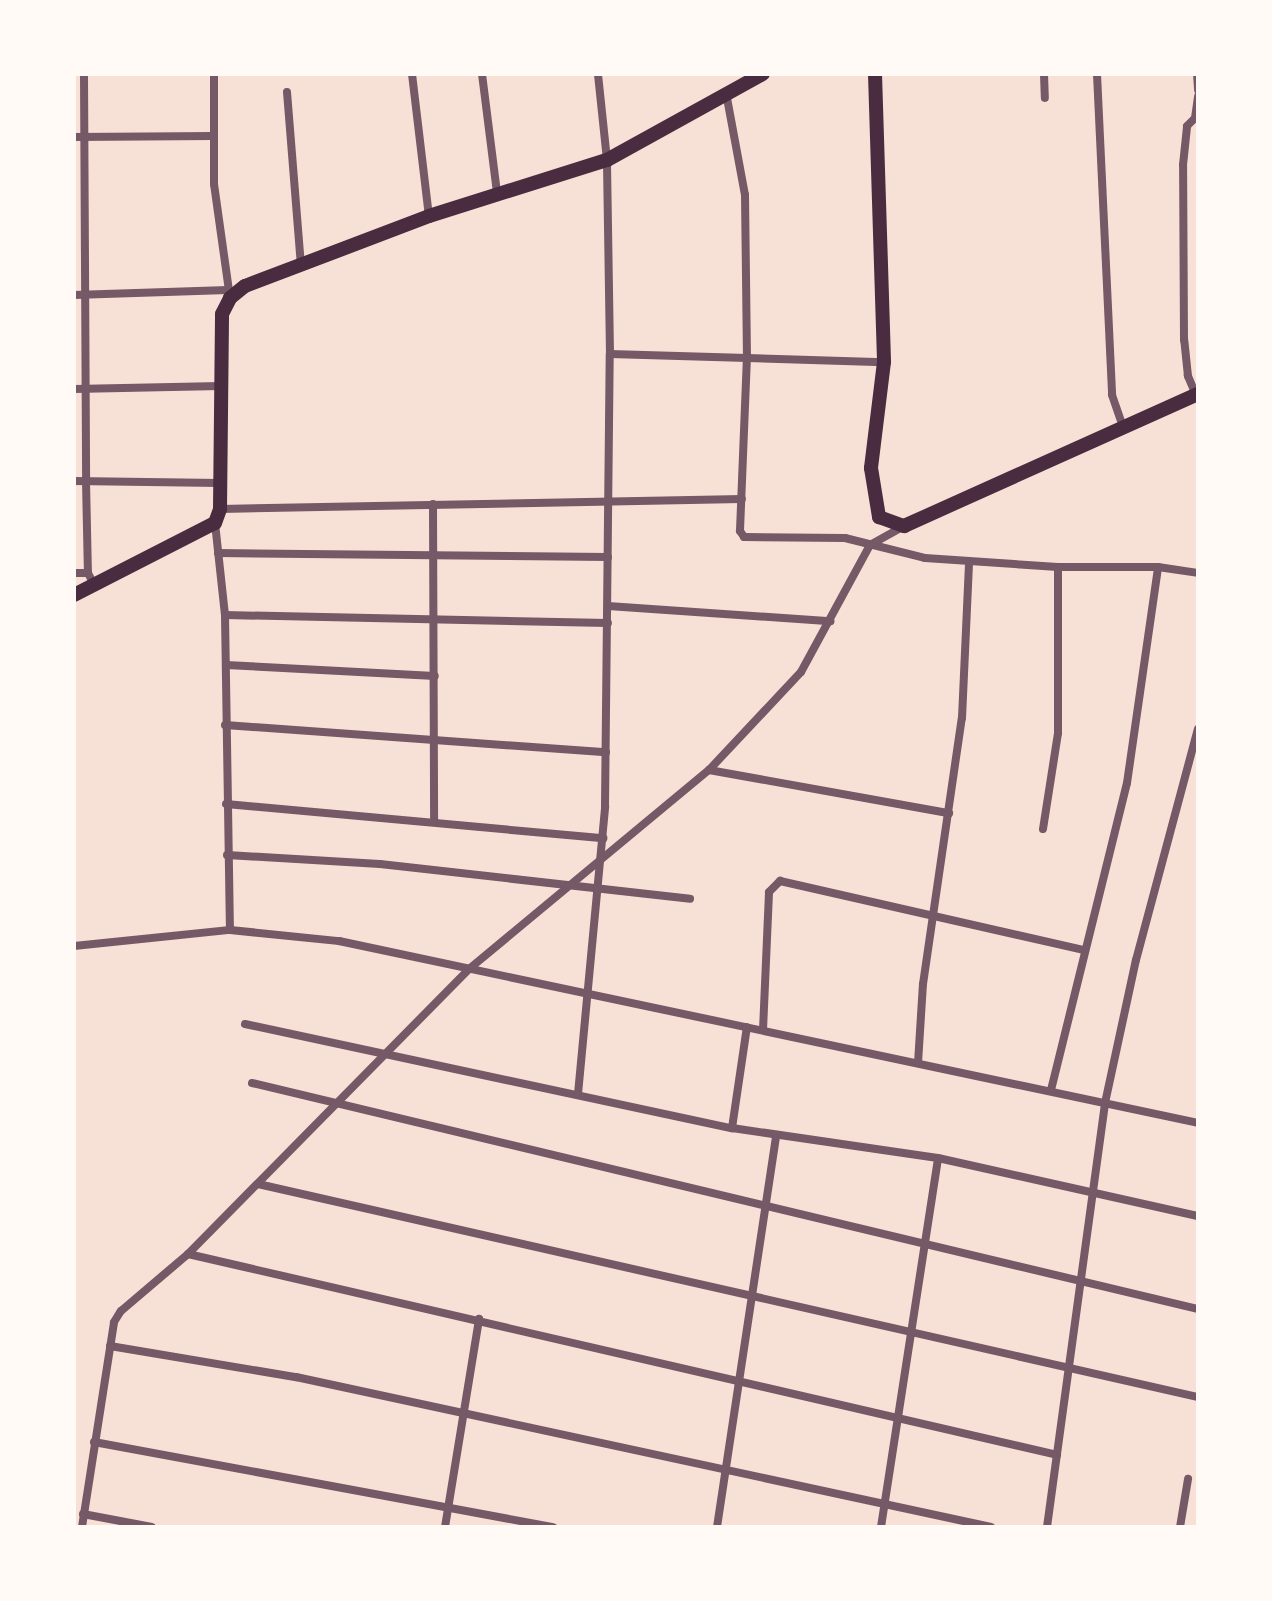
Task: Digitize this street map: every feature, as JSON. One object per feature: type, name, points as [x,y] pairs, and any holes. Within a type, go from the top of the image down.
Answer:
[{"type":"main road","points":[[74,595],[90,578],[218,516],[222,314],[229,294],[429,216],[607,160],[727,98],[763,74]]},
{"type":"main road","points":[[875,74],[884,362],[873,492],[879,517],[904,526],[1197,394]]},
{"type":"street","points":[[74,573],[90,578],[86,481],[88,390],[84,74]]},
{"type":"street","points":[[74,295],[229,294],[214,184],[214,74]]},
{"type":"street","points":[[412,74],[429,216]]},
{"type":"street","points":[[482,74],[497,193]]},
{"type":"street","points":[[578,1094],[600,888],[606,752],[610,354],[607,160],[598,74]]},
{"type":"street","points":[[1044,74],[1045,98]]},
{"type":"street","points":[[1097,74],[1112,395],[1125,429]]},
{"type":"street","points":[[1197,74],[1195,118],[1187,126],[1183,165],[1184,340],[1188,376],[1197,394]]},
{"type":"street","points":[[287,92],[301,265]]},
{"type":"street","points":[[727,98],[745,195],[747,356],[742,499],[744,537],[845,538],[969,561],[1058,567],[1158,567],[1198,573]]},
{"type":"street","points":[[74,137],[214,136]]},
{"type":"street","points":[[610,354],[884,362]]},
{"type":"street","points":[[74,389],[221,386]]},
{"type":"street","points":[[74,481],[220,483]]},
{"type":"street","points":[[230,930],[225,615],[218,553],[218,516],[433,504],[742,499]]},
{"type":"street","points":[[433,504],[436,616],[434,822]]},
{"type":"street","points":[[82,1527],[110,1346],[121,1311],[188,1254],[469,969],[602,855],[709,770],[801,672],[870,545],[904,526]]},
{"type":"street","points":[[218,553],[608,557]]},
{"type":"street","points":[[918,1063],[933,918],[962,718],[969,561]]},
{"type":"street","points":[[1043,829],[1058,733],[1058,567]]},
{"type":"street","points":[[1051,1090],[1130,768],[1138,723],[1138,676],[1158,567]]},
{"type":"street","points":[[608,606],[830,621]]},
{"type":"street","points":[[225,615],[436,616],[608,623]]},
{"type":"street","points":[[226,665],[435,676]]},
{"type":"street","points":[[225,725],[606,752]]},
{"type":"street","points":[[1047,1527],[1105,1103],[1136,960],[1198,729]]},
{"type":"street","points":[[709,770],[949,813]]},
{"type":"street","points":[[226,804],[603,838]]},
{"type":"street","points":[[227,855],[380,864],[563,888],[600,888],[690,899]]},
{"type":"street","points":[[763,1030],[773,884],[1084,950]]},
{"type":"street","points":[[74,946],[230,930],[339,941],[1198,1123]]},
{"type":"street","points":[[245,1024],[776,1137],[938,1158],[1198,1216]]},
{"type":"street","points":[[732,1128],[747,1027]]},
{"type":"street","points":[[252,1083],[1198,1309]]},
{"type":"street","points":[[717,1527],[755,1296],[776,1137]]},
{"type":"street","points":[[881,1527],[938,1158]]},
{"type":"street","points":[[258,1184],[1198,1397]]},
{"type":"street","points":[[188,1254],[479,1319],[897,1421],[1057,1455]]},
{"type":"street","points":[[445,1527],[479,1319]]},
{"type":"street","points":[[110,1346],[464,1412],[726,1472],[991,1527]]},
{"type":"street","points":[[94,1442],[448,1510],[553,1527]]},
{"type":"street","points":[[1180,1527],[1188,1479]]},
{"type":"street","points":[[83,1514],[152,1527]]}]
